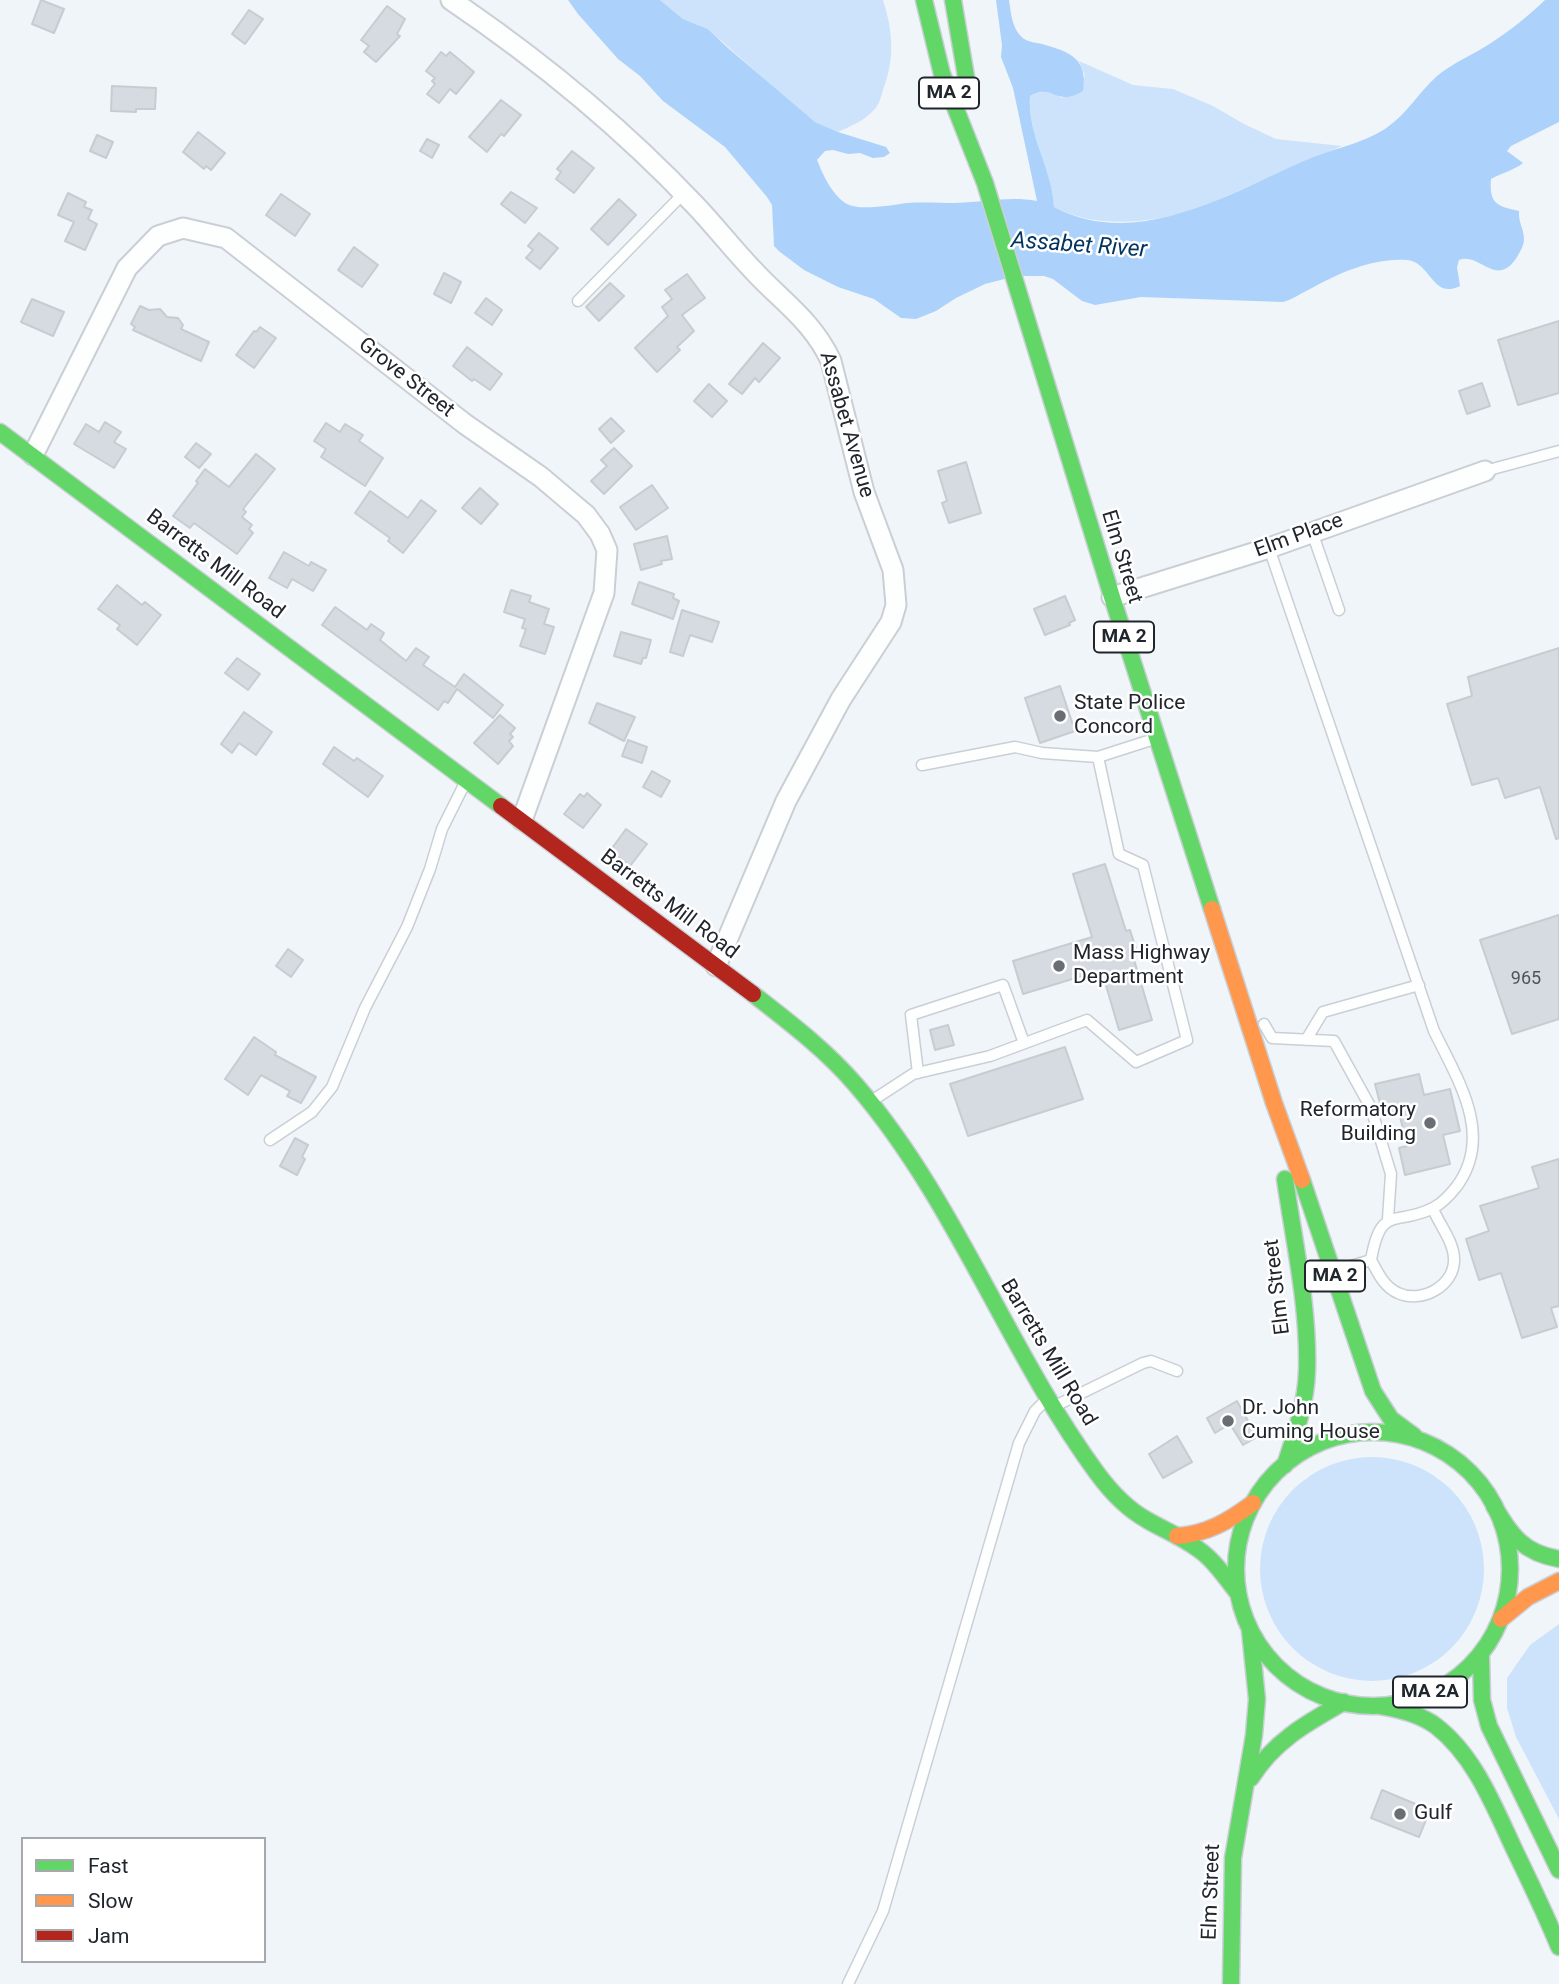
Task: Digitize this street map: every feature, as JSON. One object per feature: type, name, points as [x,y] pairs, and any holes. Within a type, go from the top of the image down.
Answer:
[{"type":"main road","name":"MA 2","points":[[922,0],[953,107],[985,183]]},
{"type":"main road","name":"MA 2","points":[[953,0],[985,183]]},
{"type":"main road","name":"Elm Street","points":[[985,183],[1156,739],[1274,1103],[1373,1391],[1391,1419],[1414,1436]]},
{"type":"main road","name":"Barretts Mill Road","points":[[0,432],[716,966],[833,1060],[869,1102],[922,1178],[1084,1455],[1111,1490],[1138,1515],[1199,1550],[1212,1561],[1237,1592]]},
{"type":"main road","name":"Elm Street","points":[[1274,1103],[1306,1345],[1305,1398],[1285,1465]]},
{"type":"main road","points":[[1285,1465],[1308,1450],[1348,1435],[1369,1433],[1414,1436]]},
{"type":"main road","name":"MA 2","points":[[1414,1436],[1429,1441],[1457,1460],[1483,1488],[1502,1527],[1509,1566],[1508,1587],[1493,1640],[1481,1656]]},
{"type":"main road","name":"MA 2","points":[[1285,1465],[1272,1476],[1253,1503],[1238,1541],[1234,1575],[1250,1631],[1265,1656],[1296,1684],[1329,1699],[1399,1709],[1418,1716],[1436,1726],[1453,1742],[1485,1790],[1559,1947]]},
{"type":"main road","points":[[1177,1536],[1206,1532],[1233,1518],[1253,1503]]},
{"type":"main road","points":[[1494,1506],[1511,1536],[1523,1546],[1540,1556],[1559,1559]]},
{"type":"main road","points":[[1501,1619],[1537,1590],[1559,1581]]},
{"type":"main road","name":"Elm Street","points":[[1231,1984],[1233,1858],[1254,1735],[1257,1699],[1250,1631]]},
{"type":"main road","points":[[1481,1656],[1482,1700],[1489,1726],[1559,1870]]},
{"type":"main road","name":"MA 2A","points":[[1369,1704],[1419,1697],[1456,1677],[1481,1656]]},
{"type":"main road","name":"Elm Street","points":[[1241,1802],[1257,1767],[1276,1743],[1344,1702]]},
{"type":"street","name":"Assabet Avenue","points":[[452,0],[509,41],[622,135],[684,193],[753,270],[811,326],[822,341],[831,361],[864,492],[893,570],[896,605],[891,622],[841,699],[786,802],[716,966]]},
{"type":"street","name":"Grove Street","points":[[33,455],[127,268],[158,236],[183,228],[226,238],[455,416],[541,477],[586,514],[600,534],[607,550],[604,593],[522,820]]},
{"type":"street","name":"Elm Place","points":[[1112,597],[1269,548],[1485,471]]},
{"type":"lane","points":[[578,301],[684,193]]},
{"type":"lane","points":[[1485,471],[1559,451]]},
{"type":"lane","points":[[1312,532],[1339,610]]},
{"type":"lane","points":[[1269,548],[1434,1031],[1459,1083],[1474,1125],[1474,1150],[1464,1176],[1448,1198],[1433,1209],[1388,1219]]},
{"type":"lane","points":[[922,765],[1015,747],[1042,753],[1098,757],[1156,739]]},
{"type":"lane","points":[[869,1102],[918,1073],[990,1056],[1087,1020],[1136,1062],[1186,1041],[1143,865],[1119,854],[1098,757]]},
{"type":"lane","points":[[270,1140],[312,1112],[332,1087],[365,1008],[407,927],[442,830],[467,779]]},
{"type":"lane","points":[[1229,965],[1254,1007]]},
{"type":"lane","points":[[918,1073],[911,1015],[1003,985],[1024,1043]]},
{"type":"lane","points":[[1306,1040],[1323,1012],[1419,985]]},
{"type":"lane","points":[[1260,1017],[1272,1038],[1334,1041],[1371,1108],[1391,1174],[1388,1219],[1376,1236],[1371,1260],[1383,1282],[1398,1293],[1426,1295],[1438,1289],[1448,1278],[1454,1259],[1449,1241],[1433,1209]]},
{"type":"lane","points":[[1334,1272],[1371,1260]]},
{"type":"lane","points":[[848,1984],[883,1911],[1019,1443],[1035,1411],[1143,1363],[1151,1362],[1177,1371]]},
{"type":"shaded area","points":[[660,0],[883,0],[891,34],[891,56],[879,103],[866,117],[838,132],[815,122],[708,29],[683,19]]},
{"type":"shaded area","points":[[1079,61],[1133,85],[1173,89],[1213,106],[1276,139],[1342,146],[1192,211],[1158,219],[1122,222],[1087,219],[1070,214],[1054,207],[1049,178],[1032,124],[1030,96],[1046,92],[1062,98],[1085,76]]},
{"type":"shaded area","points":[[1383,1457],[1415,1465],[1452,1489],[1466,1507],[1480,1536],[1484,1569],[1480,1602],[1476,1612],[1452,1649],[1434,1663],[1405,1677],[1361,1681],[1329,1673],[1292,1649],[1278,1631],[1264,1602],[1260,1558],[1268,1526],[1292,1489],[1310,1475],[1339,1461]]},
{"type":"shaded area","points":[[1559,1624],[1559,1819],[1516,1737],[1507,1708],[1507,1678],[1530,1645]]},
{"type":"water","name":"Assabet River","points":[[568,0],[660,0],[683,19],[708,29],[815,122],[886,147],[890,153],[884,157],[873,158],[860,153],[848,154],[833,150],[825,151],[817,160],[832,190],[847,204],[860,207],[1007,199],[1037,201],[1013,88],[1001,57],[996,0],[1009,0],[1013,22],[1021,37],[1069,54],[1080,64],[1083,71],[1083,91],[1066,97],[1038,92],[1030,96],[1030,110],[1049,178],[1054,207],[1086,219],[1119,223],[1152,220],[1185,212],[1311,158],[1381,132],[1408,108],[1437,76],[1498,38],[1545,0],[1559,0],[1559,122],[1511,146],[1507,151],[1523,163],[1491,179],[1493,199],[1500,205],[1519,211],[1524,239],[1517,258],[1501,270],[1494,270],[1473,260],[1459,260],[1457,267],[1460,286],[1451,289],[1443,288],[1415,262],[1407,260],[1383,261],[1358,267],[1283,302],[1141,297],[1095,305],[1082,301],[1053,279],[1044,276],[1016,276],[985,284],[916,319],[901,318],[874,299],[838,287],[804,270],[780,252],[774,246],[772,205],[725,147],[663,101],[640,76],[618,59]]},
{"type":"building","points":[[41,0],[64,9],[54,33],[32,24]]},
{"type":"building","points":[[387,6],[405,19],[397,34],[400,36],[376,62],[364,52],[369,46],[361,40]]},
{"type":"building","points":[[249,10],[263,19],[245,44],[232,34]]},
{"type":"building","points":[[441,52],[446,56],[450,52],[474,72],[456,94],[450,89],[439,103],[427,94],[435,84],[432,81],[435,78],[426,71]]},
{"type":"building","points":[[112,86],[156,88],[155,109],[136,109],[136,112],[111,111]]},
{"type":"building","points":[[501,100],[521,115],[487,152],[469,137]]},
{"type":"building","points":[[198,132],[225,153],[211,170],[206,166],[204,169],[183,152]]},
{"type":"building","points":[[97,135],[113,142],[106,158],[90,151]]},
{"type":"building","points":[[427,139],[439,145],[432,158],[420,151]]},
{"type":"building","points":[[572,151],[594,168],[574,193],[556,179],[561,172],[557,169]]},
{"type":"building","points":[[511,192],[537,208],[525,223],[501,204]]},
{"type":"building","points":[[68,193],[86,202],[84,207],[92,210],[88,219],[97,224],[85,250],[65,241],[74,222],[58,215]]},
{"type":"building","points":[[281,194],[310,214],[295,236],[266,215]]},
{"type":"building","points":[[619,199],[636,215],[608,245],[591,229]]},
{"type":"building","points":[[539,233],[558,248],[540,269],[526,258],[533,250],[528,246]]},
{"type":"building","points":[[354,247],[378,265],[362,287],[338,270]]},
{"type":"building","points":[[444,273],[461,282],[451,303],[434,294]]},
{"type":"building","points":[[687,274],[705,298],[682,315],[694,331],[677,347],[680,350],[657,372],[635,348],[668,316],[662,307],[672,299],[665,290]]},
{"type":"building","points":[[610,283],[624,296],[599,321],[586,307]]},
{"type":"building","points":[[486,298],[502,310],[492,325],[475,313]]},
{"type":"building","points":[[32,299],[64,312],[53,336],[21,322]]},
{"type":"building","points":[[140,306],[149,310],[160,309],[167,317],[178,318],[183,325],[181,329],[209,342],[201,361],[133,330],[135,327],[131,324]]},
{"type":"building","points":[[1559,321],[1559,393],[1518,405],[1498,340]]},
{"type":"building","points":[[260,327],[276,338],[254,368],[236,355]]},
{"type":"building","points":[[763,343],[780,358],[759,382],[755,378],[742,394],[729,384]]},
{"type":"building","points":[[467,347],[502,374],[490,390],[474,379],[472,381],[453,366]]},
{"type":"building","points":[[1482,383],[1490,406],[1467,414],[1459,391]]},
{"type":"building","points":[[709,384],[727,401],[712,417],[694,401]]},
{"type":"building","points":[[611,418],[624,431],[611,443],[599,429]]},
{"type":"building","points":[[105,422],[121,432],[114,442],[126,449],[114,468],[74,444],[86,424],[99,432]]},
{"type":"building","points":[[326,423],[340,432],[345,424],[363,435],[359,441],[383,458],[365,486],[321,457],[326,449],[314,441]]},
{"type":"building","points":[[196,443],[211,454],[199,468],[185,457]]},
{"type":"building","points":[[614,448],[632,466],[604,494],[591,481],[607,466],[601,460]]},
{"type":"building","points":[[256,454],[275,469],[243,509],[246,512],[242,517],[252,525],[249,529],[253,533],[237,554],[194,523],[190,528],[173,516],[205,469],[229,487]]},
{"type":"building","points":[[966,462],[981,513],[949,523],[942,503],[947,501],[938,471]]},
{"type":"building","points":[[652,485],[668,508],[636,530],[620,507]]},
{"type":"building","points":[[480,488],[498,504],[481,524],[462,508]]},
{"type":"building","points":[[370,491],[408,518],[421,500],[436,511],[403,553],[388,541],[390,538],[355,513]]},
{"type":"building","points":[[667,536],[672,559],[641,570],[634,544]]},
{"type":"building","points":[[284,552],[309,566],[311,562],[326,570],[313,591],[292,579],[287,588],[269,578]]},
{"type":"building","points":[[639,582],[674,594],[673,598],[679,601],[673,619],[632,604]]},
{"type":"building","points":[[117,585],[142,605],[145,602],[161,615],[137,645],[117,629],[120,625],[98,609]]},
{"type":"building","points":[[511,590],[531,596],[529,602],[549,609],[544,624],[554,627],[545,654],[520,646],[526,629],[522,628],[525,619],[504,612]]},
{"type":"building","points":[[1065,596],[1075,620],[1069,623],[1070,625],[1045,635],[1034,609]]},
{"type":"building","points":[[335,607],[367,630],[371,624],[384,633],[380,640],[406,661],[416,648],[429,657],[423,665],[455,687],[464,674],[503,705],[493,718],[457,689],[448,703],[444,701],[438,710],[322,625]]},
{"type":"building","points":[[682,610],[719,622],[712,642],[690,635],[683,656],[670,652]]},
{"type":"building","points":[[621,632],[651,640],[646,658],[643,658],[641,664],[614,656]]},
{"type":"building","points":[[1559,648],[1559,838],[1556,839],[1540,787],[1505,798],[1498,778],[1472,785],[1447,704],[1472,696],[1468,677]]},
{"type":"building","points":[[237,658],[260,674],[248,690],[225,673]]},
{"type":"building","points":[[1060,686],[1075,731],[1040,743],[1025,698]]},
{"type":"building","points":[[597,703],[635,717],[624,741],[589,723]]},
{"type":"building","points":[[244,712],[272,732],[256,755],[239,743],[232,753],[221,744]]},
{"type":"building","points":[[500,715],[515,728],[509,741],[513,746],[498,764],[474,743]]},
{"type":"building","points":[[628,740],[647,747],[642,763],[622,756]]},
{"type":"building","points":[[334,747],[354,761],[357,758],[383,776],[368,797],[323,764]]},
{"type":"building","points":[[652,771],[670,781],[661,797],[643,787]]},
{"type":"building","points":[[587,793],[601,805],[583,828],[564,814],[580,794],[584,797]]},
{"type":"building","points":[[626,829],[647,844],[630,866],[610,851]]},
{"type":"building","points":[[1105,864],[1126,931],[1130,930],[1137,952],[1132,953],[1152,1020],[1119,1030],[1103,975],[1091,979],[1089,974],[1023,994],[1013,961],[1092,937],[1073,874]]},
{"type":"building","points":[[1559,915],[1559,1019],[1512,1034],[1480,940]]},
{"type":"building","points":[[288,949],[303,960],[291,977],[276,966]]},
{"type":"building","points":[[948,1025],[954,1045],[935,1050],[930,1030]]},
{"type":"building","points":[[254,1037],[276,1052],[275,1055],[316,1077],[301,1103],[287,1096],[290,1091],[261,1075],[248,1095],[225,1079]]},
{"type":"building","points":[[1065,1047],[1083,1099],[968,1136],[950,1084]]},
{"type":"building","name":"Reformatory Building","points":[[1419,1074],[1424,1095],[1450,1089],[1460,1131],[1443,1135],[1450,1164],[1405,1175],[1399,1148],[1407,1146],[1399,1112],[1383,1115],[1375,1084]]},
{"type":"building","points":[[295,1138],[308,1145],[297,1175],[280,1166]]},
{"type":"building","points":[[1559,1159],[1559,1306],[1551,1308],[1557,1327],[1522,1338],[1501,1273],[1479,1280],[1466,1239],[1489,1231],[1480,1206],[1539,1188],[1532,1167]]},
{"type":"building","name":"Dr. John Cuming House","points":[[1237,1401],[1257,1437],[1243,1445],[1230,1424],[1215,1433],[1207,1418]]},
{"type":"building","points":[[1177,1436],[1192,1462],[1163,1478],[1149,1454]]},
{"type":"building","name":"Gulf","points":[[1382,1790],[1430,1810],[1419,1837],[1371,1818]]},
{"type":"traffic: fast","points":[[924,0],[942,74],[985,183],[1112,597],[1212,909]]},
{"type":"traffic: fast","points":[[953,0],[970,100]]},
{"type":"traffic: fast","points":[[0,432],[501,806]]},
{"type":"traffic: fast","points":[[753,994],[832,1060],[856,1085],[891,1130],[952,1226],[1035,1377],[1102,1480],[1133,1511],[1204,1553],[1237,1592]]},
{"type":"traffic: fast","points":[[1285,1179],[1303,1299],[1307,1347],[1302,1407],[1285,1465]]},
{"type":"traffic: fast","points":[[1302,1180],[1373,1391],[1391,1419],[1414,1436]]},
{"type":"traffic: fast","points":[[1373,1432],[1413,1438],[1449,1455],[1470,1472],[1487,1493],[1504,1529],[1510,1569],[1504,1609],[1487,1645],[1470,1666],[1449,1683],[1413,1700],[1373,1706],[1333,1700],[1297,1683],[1276,1666],[1259,1645],[1242,1609],[1236,1569],[1242,1529],[1259,1493],[1276,1472],[1297,1455],[1333,1438],[1373,1432]]},
{"type":"traffic: fast","points":[[1494,1506],[1520,1542],[1536,1552],[1559,1559]]},
{"type":"traffic: fast","points":[[1231,1984],[1233,1858],[1254,1735],[1257,1699],[1250,1631]]},
{"type":"traffic: fast","points":[[1481,1656],[1482,1700],[1489,1726],[1559,1870]]},
{"type":"traffic: fast","points":[[1251,1778],[1281,1743],[1344,1702]]},
{"type":"traffic: fast","points":[[1380,1706],[1409,1713],[1430,1722],[1462,1753],[1492,1802],[1559,1947]]},
{"type":"traffic: slow","points":[[1212,909],[1274,1103],[1302,1180]]},
{"type":"traffic: slow","points":[[1177,1536],[1198,1533],[1217,1526],[1253,1503]]},
{"type":"traffic: slow","points":[[1501,1619],[1528,1597],[1559,1581]]},
{"type":"traffic: jam","points":[[501,806],[753,994]]},
{"type":"place","name":"State Police Concord","points":[[1060,716]]},
{"type":"place","name":"Mass Highway Department","points":[[1059,966]]},
{"type":"place","name":"Reformatory Building","points":[[1430,1123]]},
{"type":"place","name":"Dr. John Cuming House","points":[[1228,1421]]},
{"type":"place","name":"Gulf","points":[[1400,1814]]}]
